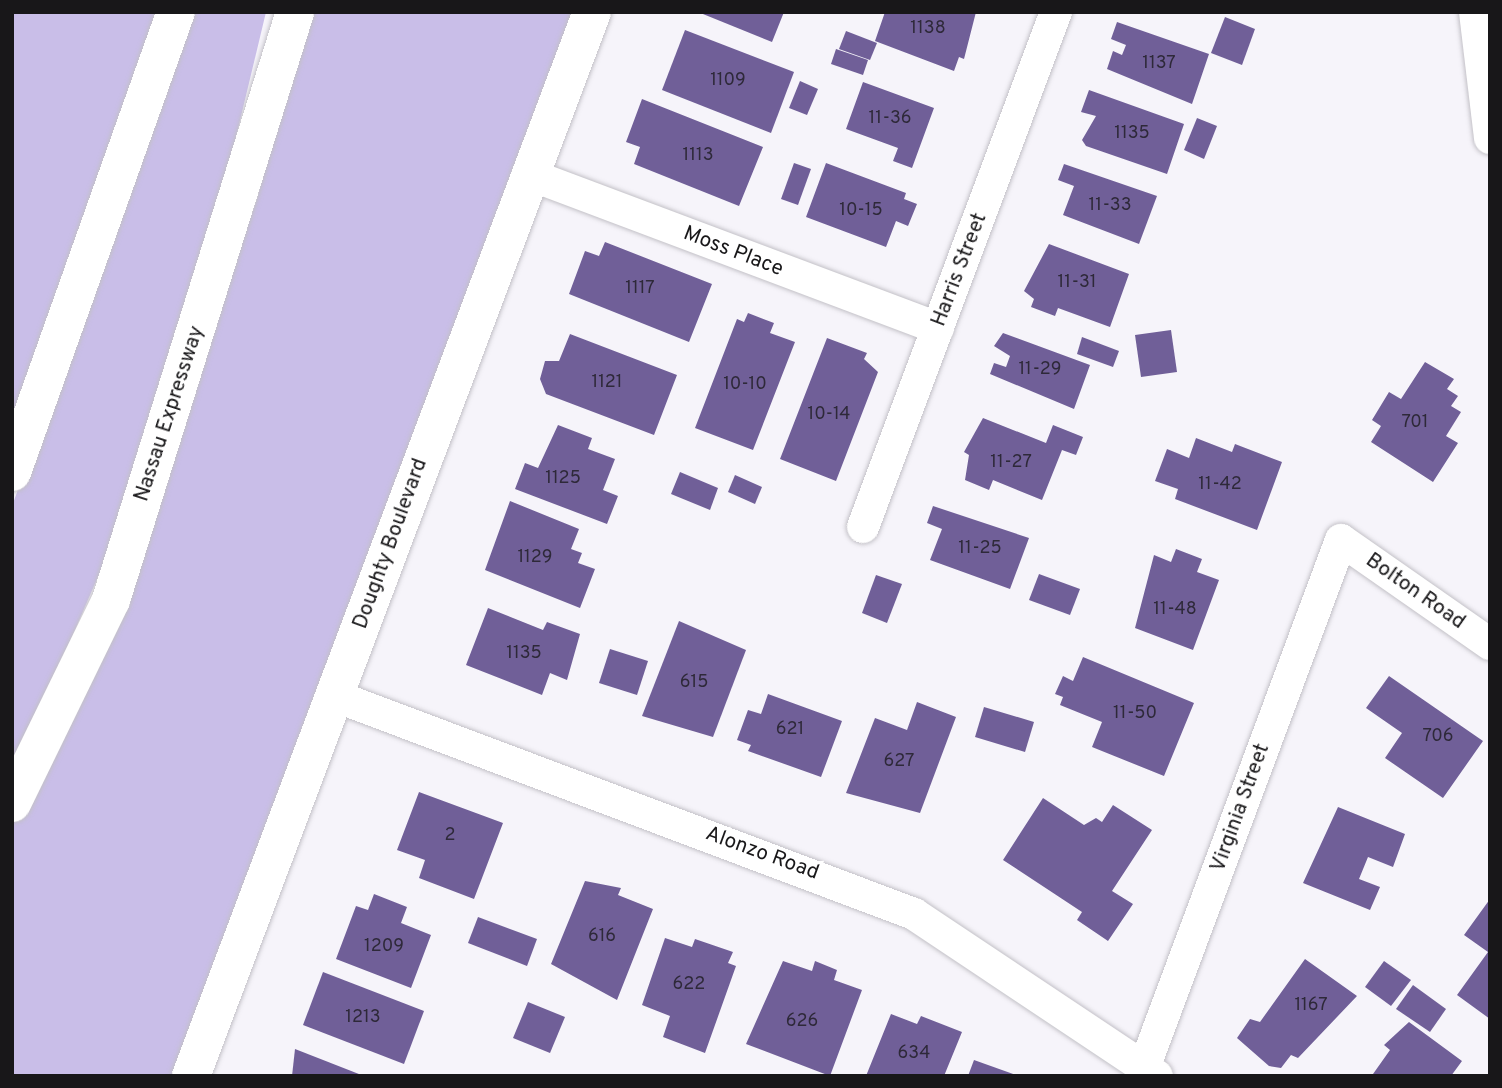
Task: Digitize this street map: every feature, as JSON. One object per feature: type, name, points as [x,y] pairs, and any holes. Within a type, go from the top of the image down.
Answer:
[{"type":"main road","points":[[12,472],[176,12]]},
{"type":"main road","name":"Nassau Expressway","points":[[12,803],[111,600],[295,12]]},
{"type":"main road","name":"Doughty Boulevard","points":[[191,1076],[528,174],[592,12]]},
{"type":"street","name":"Harris Street","points":[[863,527],[1056,12]]},
{"type":"street","points":[[1475,12],[1490,138]]},
{"type":"street","name":"Moss Place","points":[[528,174],[938,328]]},
{"type":"street","name":"Bolton Road","points":[[1340,540],[1490,644]]},
{"type":"street","name":"Virginia Street","points":[[1147,1073],[1340,540]]},
{"type":"street","name":"Alonzo Road","points":[[335,696],[914,914],[1147,1073]]},
{"type":"shaded area","points":[[12,12],[167,12],[12,447]]},
{"type":"shaded area","points":[[185,12],[266,12],[193,317],[104,563],[12,775],[12,506],[171,70]]},
{"type":"shaded area","points":[[308,12],[582,12],[185,1076],[12,1076],[12,821],[113,610],[257,199]]},
{"type":"building","points":[[698,12],[784,12],[772,42]]},
{"type":"building","points":[[885,12],[976,12],[964,59],[959,57],[954,71],[875,41]]},
{"type":"building","points":[[1225,17],[1255,29],[1242,65],[1211,53]]},
{"type":"building","points":[[1117,22],[1209,54],[1192,104],[1107,69],[1113,51],[1122,55],[1126,45],[1111,39]]},
{"type":"building","points":[[685,30],[794,72],[771,133],[662,90]]},
{"type":"building","points":[[846,31],[877,43],[870,60],[839,49]]},
{"type":"building","points":[[836,49],[868,60],[863,75],[831,64]]},
{"type":"building","points":[[800,81],[818,89],[807,115],[789,108]]},
{"type":"building","points":[[863,82],[934,108],[912,168],[893,161],[898,148],[846,129]]},
{"type":"building","points":[[1089,90],[1184,124],[1167,174],[1086,146],[1082,140],[1096,116],[1081,112]]},
{"type":"building","points":[[642,99],[763,147],[739,206],[634,164],[640,147],[626,142]]},
{"type":"building","points":[[1197,118],[1217,126],[1204,159],[1184,150]]},
{"type":"building","points":[[794,163],[811,169],[798,205],[781,199]]},
{"type":"building","points":[[826,163],[906,193],[904,199],[917,204],[908,226],[896,221],[886,247],[806,217]]},
{"type":"building","points":[[1064,164],[1157,196],[1139,244],[1063,215],[1074,186],[1058,180]]},
{"type":"building","points":[[605,242],[712,284],[689,342],[569,294],[585,251],[599,256]]},
{"type":"building","points":[[1049,244],[1129,274],[1110,327],[1058,308],[1055,316],[1031,307],[1034,299],[1024,291]]},
{"type":"building","points":[[748,313],[774,323],[770,333],[795,342],[753,450],[695,428],[737,319],[744,322]]},
{"type":"building","points":[[1171,330],[1177,372],[1141,377],[1135,335]]},
{"type":"building","points":[[1003,333],[1090,365],[1074,409],[990,374],[994,363],[1006,367],[1010,356],[994,346]]},
{"type":"building","points":[[570,334],[677,375],[654,435],[546,394],[540,379],[545,361],[559,361]]},
{"type":"building","points":[[1082,337],[1119,351],[1113,367],[1077,354]]},
{"type":"building","points":[[827,338],[867,353],[864,359],[878,372],[836,481],[780,459]]},
{"type":"building","points":[[1425,362],[1454,379],[1447,389],[1458,396],[1451,406],[1461,412],[1446,436],[1458,443],[1433,482],[1371,442],[1381,426],[1372,420],[1389,392],[1401,399]]},
{"type":"building","points":[[983,418],[1046,443],[1053,425],[1083,437],[1076,455],[1062,450],[1042,500],[993,480],[989,490],[965,480],[969,455],[964,452]]},
{"type":"building","points":[[558,425],[592,438],[588,449],[615,459],[603,490],[618,496],[607,524],[515,489],[525,463],[538,468]]},
{"type":"building","points":[[1196,438],[1232,452],[1235,444],[1282,462],[1257,530],[1175,499],[1178,489],[1155,481],[1167,449],[1189,458]]},
{"type":"building","points":[[680,472],[718,488],[710,510],[671,494]]},
{"type":"building","points":[[735,475],[762,487],[755,504],[728,492]]},
{"type":"building","points":[[510,501],[579,529],[571,549],[582,553],[578,563],[595,569],[580,608],[485,570]]},
{"type":"building","points":[[933,506],[1029,538],[1010,589],[930,560],[942,529],[927,523]]},
{"type":"building","points":[[1176,549],[1202,559],[1197,572],[1219,580],[1193,650],[1135,628],[1154,555],[1171,562]]},
{"type":"building","points":[[1039,574],[1080,589],[1070,615],[1029,600]]},
{"type":"building","points":[[876,575],[902,584],[887,623],[862,613]]},
{"type":"building","points":[[488,608],[543,630],[547,622],[580,634],[567,680],[550,673],[542,695],[466,665]]},
{"type":"building","points":[[679,621],[746,650],[713,737],[642,716]]},
{"type":"building","points":[[610,649],[648,661],[637,695],[599,683]]},
{"type":"building","points":[[1083,657],[1194,703],[1164,776],[1092,747],[1102,722],[1060,705],[1063,697],[1055,694],[1063,676],[1073,681]]},
{"type":"building","points":[[1389,676],[1483,741],[1443,798],[1385,758],[1402,733],[1366,708]]},
{"type":"building","points":[[768,694],[842,721],[821,777],[748,751],[751,745],[737,740],[748,710],[761,714]]},
{"type":"building","points":[[917,702],[956,717],[920,813],[846,793],[875,718],[907,730]]},
{"type":"building","points":[[984,707],[1034,722],[1025,752],[975,737]]},
{"type":"building","points":[[419,792],[503,823],[474,899],[419,878],[425,860],[397,850]]},
{"type":"building","points":[[1043,798],[1084,825],[1096,818],[1102,822],[1113,805],[1152,830],[1112,891],[1133,904],[1108,941],[1077,920],[1082,912],[1003,860]]},
{"type":"building","points":[[1338,807],[1405,834],[1393,867],[1368,857],[1359,879],[1380,887],[1370,910],[1303,883]]},
{"type":"building","points":[[585,881],[621,888],[618,895],[653,909],[617,1000],[551,964]]},
{"type":"building","points":[[374,894],[407,907],[401,923],[431,935],[411,988],[336,959],[356,906],[368,910]]},
{"type":"building","points":[[1490,899],[1490,1019],[1457,995],[1488,952],[1464,935]]},
{"type":"building","points":[[478,917],[537,939],[527,966],[468,943]]},
{"type":"building","points":[[665,938],[692,947],[695,939],[733,952],[728,963],[736,966],[705,1053],[663,1037],[670,1016],[642,1005]]},
{"type":"building","points":[[1305,959],[1357,996],[1298,1058],[1291,1055],[1281,1068],[1269,1066],[1237,1038],[1250,1019],[1260,1022]]},
{"type":"building","points":[[783,961],[812,971],[815,961],[837,970],[834,980],[862,990],[830,1076],[746,1044]]},
{"type":"building","points":[[1384,961],[1411,980],[1391,1006],[1365,987]]},
{"type":"building","points":[[323,972],[424,1011],[404,1064],[303,1025]]},
{"type":"building","points":[[1413,985],[1446,1009],[1430,1032],[1396,1009]]},
{"type":"building","points":[[528,1002],[565,1017],[550,1053],[513,1038]]},
{"type":"building","points":[[891,1014],[917,1024],[921,1016],[962,1032],[944,1076],[866,1076]]},
{"type":"building","points":[[1409,1022],[1462,1061],[1451,1076],[1373,1074],[1390,1050],[1384,1045]]},
{"type":"building","points":[[295,1049],[364,1076],[292,1076]]},
{"type":"building","points":[[974,1060],[1016,1075],[1016,1076],[968,1076]]}]
